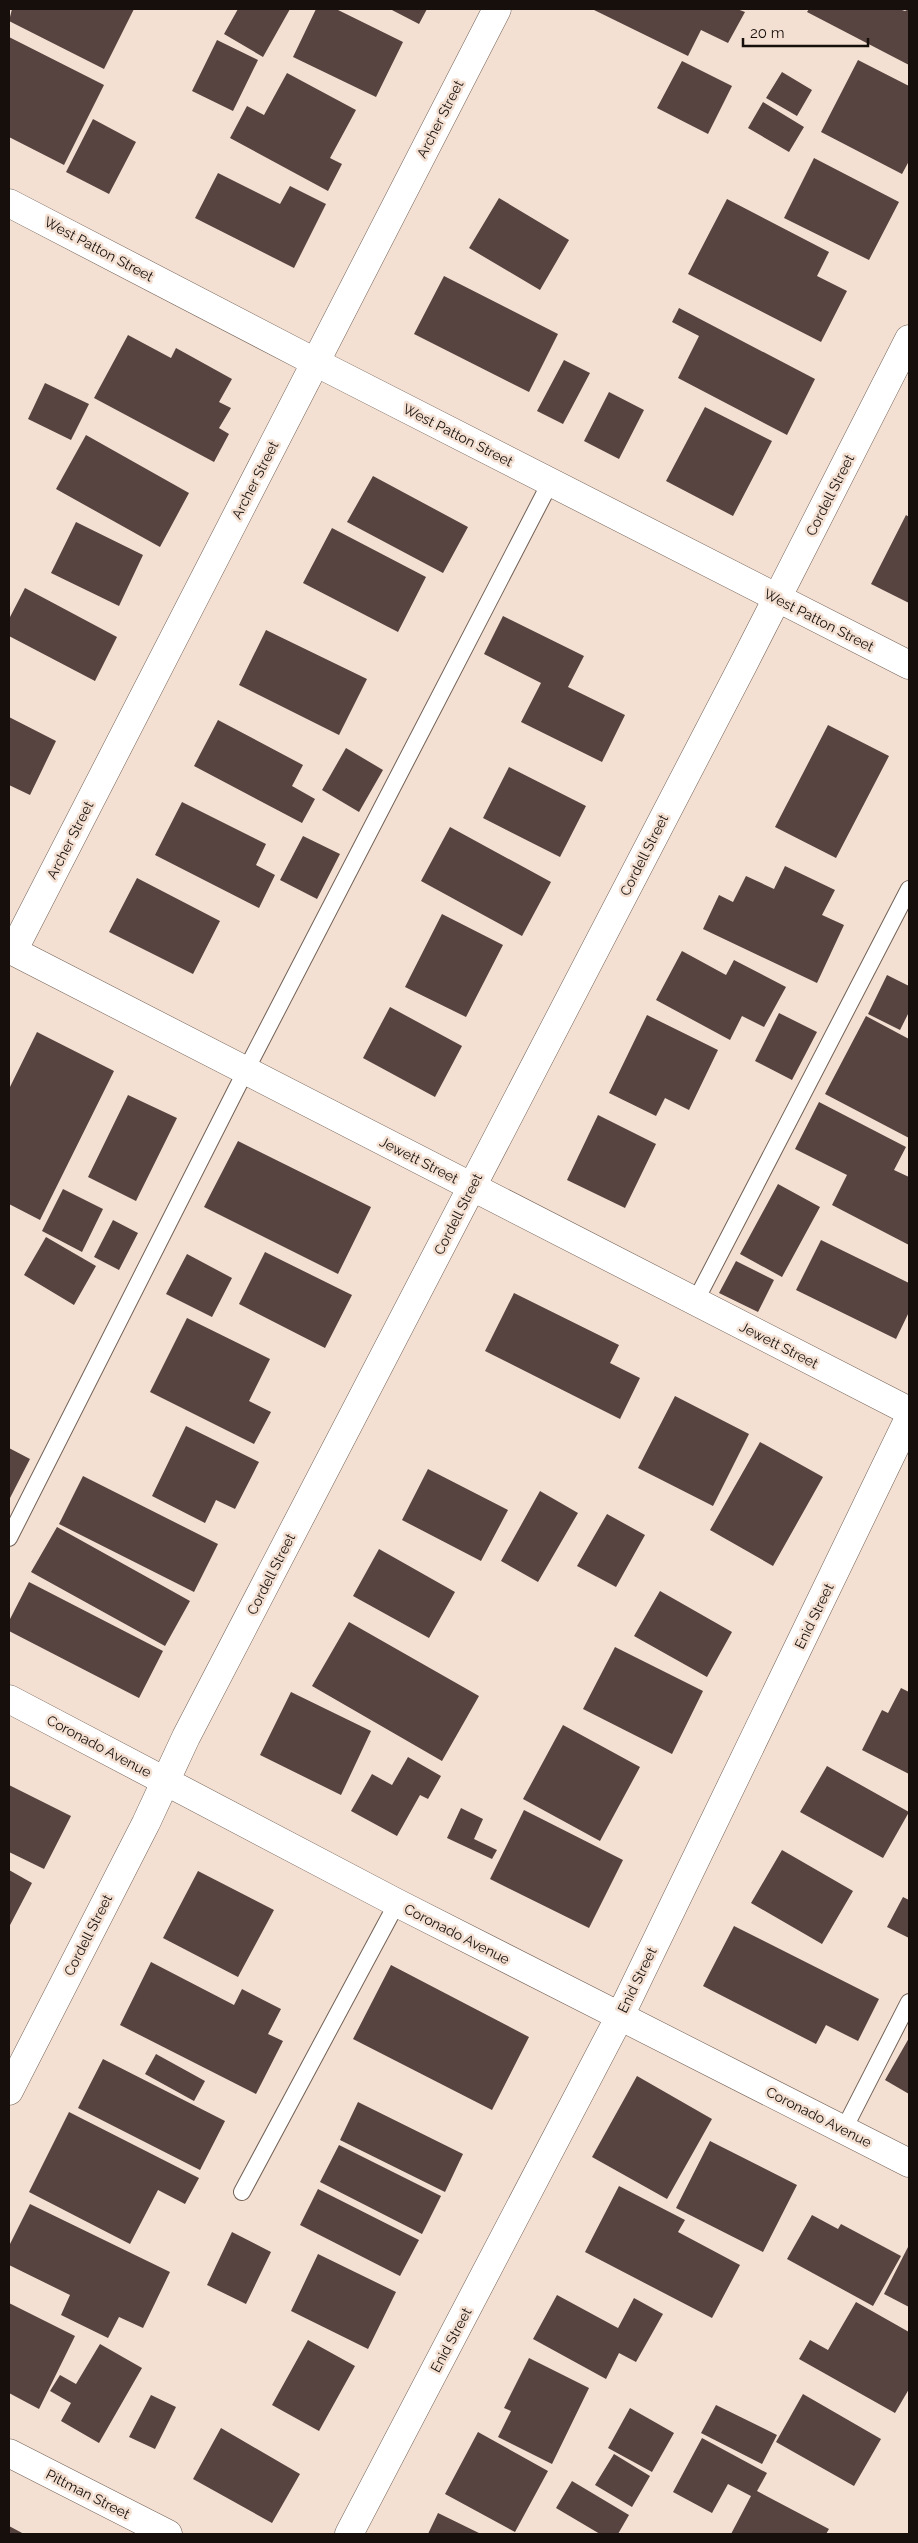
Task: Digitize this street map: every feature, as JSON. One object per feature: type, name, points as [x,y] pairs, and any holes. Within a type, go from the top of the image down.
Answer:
[{"type":"street","name":"Archer Street","points":[[10,953],[497,9]]},
{"type":"street","name":"West Patton Street","points":[[9,203],[315,362],[909,665]]},
{"type":"street","name":"Cordell Street","points":[[9,2091],[146,1822],[165,1780],[777,598],[909,339]]},
{"type":"street","name":"Jewett Street","points":[[10,953],[909,1411]]},
{"type":"street","name":"Enid Street","points":[[349,2534],[620,2016],[909,1418]]},
{"type":"street","name":"Coronado Avenue","points":[[9,1699],[397,1903],[909,2163]]},
{"type":"street","name":"Pittman Street","points":[[9,2453],[168,2534]]},
{"type":"lane","points":[[9,1538],[245,1072],[550,482]]},
{"type":"lane","points":[[695,1302],[909,888]]},
{"type":"lane","points":[[242,2192],[397,1903]]},
{"type":"lane","points":[[844,2129],[909,2002]]},
{"type":"building","points":[[12,9],[134,9],[104,69],[9,21]]},
{"type":"building","points":[[238,9],[290,9],[263,57],[224,34]]},
{"type":"building","points":[[316,9],[336,9],[403,42],[376,97],[293,57]]},
{"type":"building","points":[[390,9],[427,9],[419,24]]},
{"type":"building","points":[[592,9],[737,9],[745,12],[728,43],[701,30],[688,56]]},
{"type":"building","points":[[809,9],[899,9],[905,11],[909,9],[909,65],[807,12]]},
{"type":"building","points":[[9,37],[104,85],[64,165],[9,137]]},
{"type":"building","points":[[217,40],[258,60],[233,111],[192,91]]},
{"type":"building","points":[[858,60],[909,86],[909,161],[902,174],[821,132]]},
{"type":"building","points":[[682,61],[732,86],[708,134],[657,108]]},
{"type":"building","points":[[782,72],[812,90],[797,116],[766,98]]},
{"type":"building","points":[[287,73],[356,110],[330,158],[342,164],[328,191],[230,138],[247,106],[264,115]]},
{"type":"building","points":[[763,102],[804,127],[789,152],[748,128]]},
{"type":"building","points":[[93,119],[136,142],[109,194],[66,172]]},
{"type":"building","points":[[814,158],[899,202],[869,260],[784,218]]},
{"type":"building","points":[[218,173],[280,204],[290,186],[326,204],[294,268],[195,218]]},
{"type":"building","points":[[499,198],[569,240],[540,290],[469,248]]},
{"type":"building","points":[[727,199],[829,252],[817,276],[847,291],[821,342],[688,274]]},
{"type":"building","points":[[444,276],[558,334],[529,392],[414,334]]},
{"type":"building","points":[[679,308],[815,379],[787,435],[678,378],[699,336],[672,322]]},
{"type":"building","points":[[128,335],[171,358],[176,348],[232,379],[219,402],[231,408],[219,428],[229,434],[214,462],[94,398]]},
{"type":"building","points":[[564,360],[590,373],[563,424],[537,411]]},
{"type":"building","points":[[45,383],[89,404],[71,440],[28,419]]},
{"type":"building","points":[[609,392],[644,410],[619,459],[584,441]]},
{"type":"building","points":[[705,407],[772,441],[733,516],[666,481]]},
{"type":"building","points":[[86,435],[189,493],[160,547],[56,489]]},
{"type":"building","points":[[373,476],[468,527],[443,573],[347,522]]},
{"type":"building","points":[[906,515],[909,517],[909,603],[871,584]]},
{"type":"building","points":[[76,522],[143,555],[119,606],[51,573]]},
{"type":"building","points":[[332,528],[426,577],[398,632],[303,583]]},
{"type":"building","points":[[25,588],[117,637],[95,681],[9,636],[9,619]]},
{"type":"building","points":[[503,616],[584,656],[568,687],[625,715],[602,762],[521,722],[541,683],[484,654]]},
{"type":"building","points":[[266,630],[367,679],[339,735],[239,685]]},
{"type":"building","points":[[9,717],[56,741],[30,795],[9,785]]},
{"type":"building","points":[[218,720],[303,765],[292,786],[315,799],[302,823],[194,766]]},
{"type":"building","points":[[828,725],[889,756],[836,858],[775,827]]},
{"type":"building","points":[[346,748],[383,770],[359,812],[322,790]]},
{"type":"building","points":[[509,767],[586,806],[560,857],[483,818]]},
{"type":"building","points":[[182,802],[266,844],[256,865],[275,875],[259,908],[155,855]]},
{"type":"building","points":[[450,827],[551,882],[522,936],[421,881]]},
{"type":"building","points":[[303,836],[340,854],[317,899],[280,880]]},
{"type":"building","points":[[785,866],[835,890],[822,915],[844,925],[817,983],[703,929],[719,895],[733,902],[746,876],[774,889]]},
{"type":"building","points":[[137,878],[220,921],[193,974],[109,932]]},
{"type":"building","points":[[442,914],[503,945],[466,1017],[405,987]]},
{"type":"building","points":[[682,951],[726,975],[734,960],[786,987],[764,1027],[742,1016],[730,1040],[656,1000]]},
{"type":"building","points":[[887,975],[909,986],[909,1012],[900,1030],[868,1014]]},
{"type":"building","points":[[390,1007],[462,1046],[435,1097],[363,1058]]},
{"type":"building","points":[[779,1013],[817,1032],[792,1080],[755,1061]]},
{"type":"building","points":[[647,1015],[718,1050],[689,1110],[665,1098],[656,1116],[609,1093]]},
{"type":"building","points":[[866,1016],[909,1039],[909,1138],[825,1094]]},
{"type":"building","points":[[37,1032],[114,1071],[40,1220],[9,1204],[9,1089]]},
{"type":"building","points":[[128,1095],[177,1118],[136,1201],[88,1177]]},
{"type":"building","points":[[819,1102],[906,1147],[894,1170],[909,1177],[909,1245],[832,1205],[847,1175],[795,1149]]},
{"type":"building","points":[[598,1115],[656,1144],[625,1208],[567,1180]]},
{"type":"building","points":[[238,1141],[371,1207],[338,1274],[204,1207]]},
{"type":"building","points":[[778,1184],[820,1207],[782,1277],[740,1254]]},
{"type":"building","points":[[63,1189],[103,1209],[82,1252],[42,1231]]},
{"type":"building","points":[[113,1220],[138,1233],[119,1270],[94,1257]]},
{"type":"building","points":[[46,1237],[96,1266],[74,1305],[24,1275]]},
{"type":"building","points":[[821,1240],[909,1283],[909,1312],[896,1339],[796,1290]]},
{"type":"building","points":[[265,1252],[352,1295],[325,1348],[239,1304]]},
{"type":"building","points":[[187,1254],[232,1278],[212,1317],[166,1294]]},
{"type":"building","points":[[736,1261],[774,1280],[758,1312],[719,1293]]},
{"type":"building","points":[[514,1293],[619,1345],[610,1363],[640,1378],[620,1419],[485,1351]]},
{"type":"building","points":[[187,1318],[270,1359],[249,1401],[271,1412],[254,1444],[150,1392]]},
{"type":"building","points":[[675,1396],[749,1434],[713,1506],[638,1468]]},
{"type":"building","points":[[186,1426],[259,1462],[235,1509],[216,1500],[205,1523],[152,1496]]},
{"type":"building","points":[[760,1442],[823,1477],[773,1566],[710,1530]]},
{"type":"building","points":[[9,1448],[30,1459],[9,1500]]},
{"type":"building","points":[[428,1469],[508,1510],[481,1561],[402,1520]]},
{"type":"building","points":[[83,1476],[218,1544],[194,1592],[59,1524]]},
{"type":"building","points":[[540,1491],[578,1513],[538,1582],[501,1561]]},
{"type":"building","points":[[607,1514],[645,1535],[616,1587],[577,1566]]},
{"type":"building","points":[[57,1527],[190,1601],[165,1646],[31,1572]]},
{"type":"building","points":[[379,1549],[455,1592],[429,1638],[353,1596]]},
{"type":"building","points":[[29,1582],[163,1651],[139,1698],[9,1631],[9,1621]]},
{"type":"building","points":[[660,1591],[732,1632],[707,1677],[634,1636]]},
{"type":"building","points":[[349,1622],[479,1696],[442,1761],[312,1686]]},
{"type":"building","points":[[615,1647],[703,1691],[672,1754],[583,1709]]},
{"type":"building","points":[[901,1688],[909,1692],[909,1774],[862,1750],[882,1710],[888,1713]]},
{"type":"building","points":[[291,1692],[371,1731],[341,1795],[260,1755]]},
{"type":"building","points":[[563,1725],[640,1767],[600,1841],[523,1799]]},
{"type":"building","points":[[408,1757],[441,1776],[428,1799],[420,1795],[397,1836],[351,1811],[372,1774],[392,1785]]},
{"type":"building","points":[[827,1766],[909,1812],[883,1858],[800,1812]]},
{"type":"building","points":[[9,1785],[71,1816],[44,1869],[9,1852]]},
{"type":"building","points":[[461,1808],[483,1819],[474,1839],[497,1850],[492,1859],[447,1838]]},
{"type":"building","points":[[524,1810],[623,1860],[589,1928],[490,1879]]},
{"type":"building","points":[[782,1850],[853,1891],[822,1944],[751,1903]]},
{"type":"building","points":[[9,1870],[32,1883],[9,1927]]},
{"type":"building","points":[[198,1871],[274,1910],[238,1977],[163,1938]]},
{"type":"building","points":[[903,1897],[909,1900],[909,1938],[887,1927]]},
{"type":"building","points":[[734,1926],[879,1999],[858,2041],[826,2025],[816,2044],[703,1986]]},
{"type":"building","points":[[151,1962],[234,2005],[242,1989],[281,2009],[268,2034],[283,2041],[256,2094],[120,2025]]},
{"type":"building","points":[[391,1965],[529,2037],[492,2110],[353,2039]]},
{"type":"building","points":[[909,2038],[909,2094],[885,2080]]},
{"type":"building","points":[[156,2054],[205,2081],[194,2101],[145,2074]]},
{"type":"building","points":[[103,2059],[225,2121],[200,2170],[78,2108]]},
{"type":"building","points":[[637,2076],[712,2119],[667,2199],[592,2157]]},
{"type":"building","points":[[358,2102],[463,2154],[445,2192],[340,2140]]},
{"type":"building","points":[[69,2112],[199,2178],[185,2204],[158,2190],[130,2244],[29,2192]]},
{"type":"building","points":[[710,2141],[797,2185],[763,2252],[676,2208]]},
{"type":"building","points":[[339,2145],[441,2196],[422,2234],[320,2182]]},
{"type":"building","points":[[619,2186],[685,2220],[678,2232],[740,2265],[712,2318],[585,2252]]},
{"type":"building","points":[[318,2189],[419,2240],[400,2276],[300,2225]]},
{"type":"building","points":[[30,2204],[170,2272],[143,2328],[119,2317],[108,2338],[61,2315],[70,2295],[9,2265],[9,2246]]},
{"type":"building","points":[[812,2215],[838,2229],[841,2224],[901,2256],[873,2306],[787,2259]]},
{"type":"building","points":[[232,2232],[271,2252],[246,2304],[207,2285]]},
{"type":"building","points":[[909,2247],[909,2307],[884,2294]]},
{"type":"building","points":[[318,2254],[396,2292],[368,2349],[291,2311]]},
{"type":"building","points":[[557,2295],[618,2328],[634,2298],[663,2314],[636,2362],[619,2353],[606,2379],[533,2339]]},
{"type":"building","points":[[856,2302],[909,2332],[909,2389],[895,2413],[799,2359],[810,2340],[828,2350]]},
{"type":"building","points":[[9,2303],[75,2336],[39,2409],[9,2393]]},
{"type":"building","points":[[308,2340],[355,2366],[319,2431],[272,2405]]},
{"type":"building","points":[[100,2344],[142,2368],[99,2443],[61,2421],[71,2403],[50,2391],[60,2375],[76,2384]]},
{"type":"building","points":[[529,2358],[589,2388],[552,2464],[498,2437],[511,2411],[504,2408]]},
{"type":"building","points":[[803,2394],[881,2439],[854,2486],[776,2442]]},
{"type":"building","points":[[151,2395],[176,2407],[155,2449],[129,2437]]},
{"type":"building","points":[[716,2405],[777,2435],[762,2464],[701,2433]]},
{"type":"building","points":[[630,2408],[674,2433],[652,2472],[608,2448]]},
{"type":"building","points":[[221,2428],[300,2474],[272,2523],[193,2479]]},
{"type":"building","points":[[478,2432],[548,2471],[515,2532],[445,2494]]},
{"type":"building","points":[[702,2438],[767,2473],[757,2491],[829,2529],[826,2534],[731,2534],[751,2496],[728,2484],[712,2513],[673,2492]]},
{"type":"building","points":[[614,2454],[650,2476],[632,2507],[595,2485]]},
{"type":"building","points":[[572,2481],[629,2515],[618,2534],[600,2534],[556,2508]]},
{"type":"building","points":[[438,2513],[481,2534],[428,2534]]},
{"type":"building","points":[[9,2526],[24,2534],[9,2534]]}]
